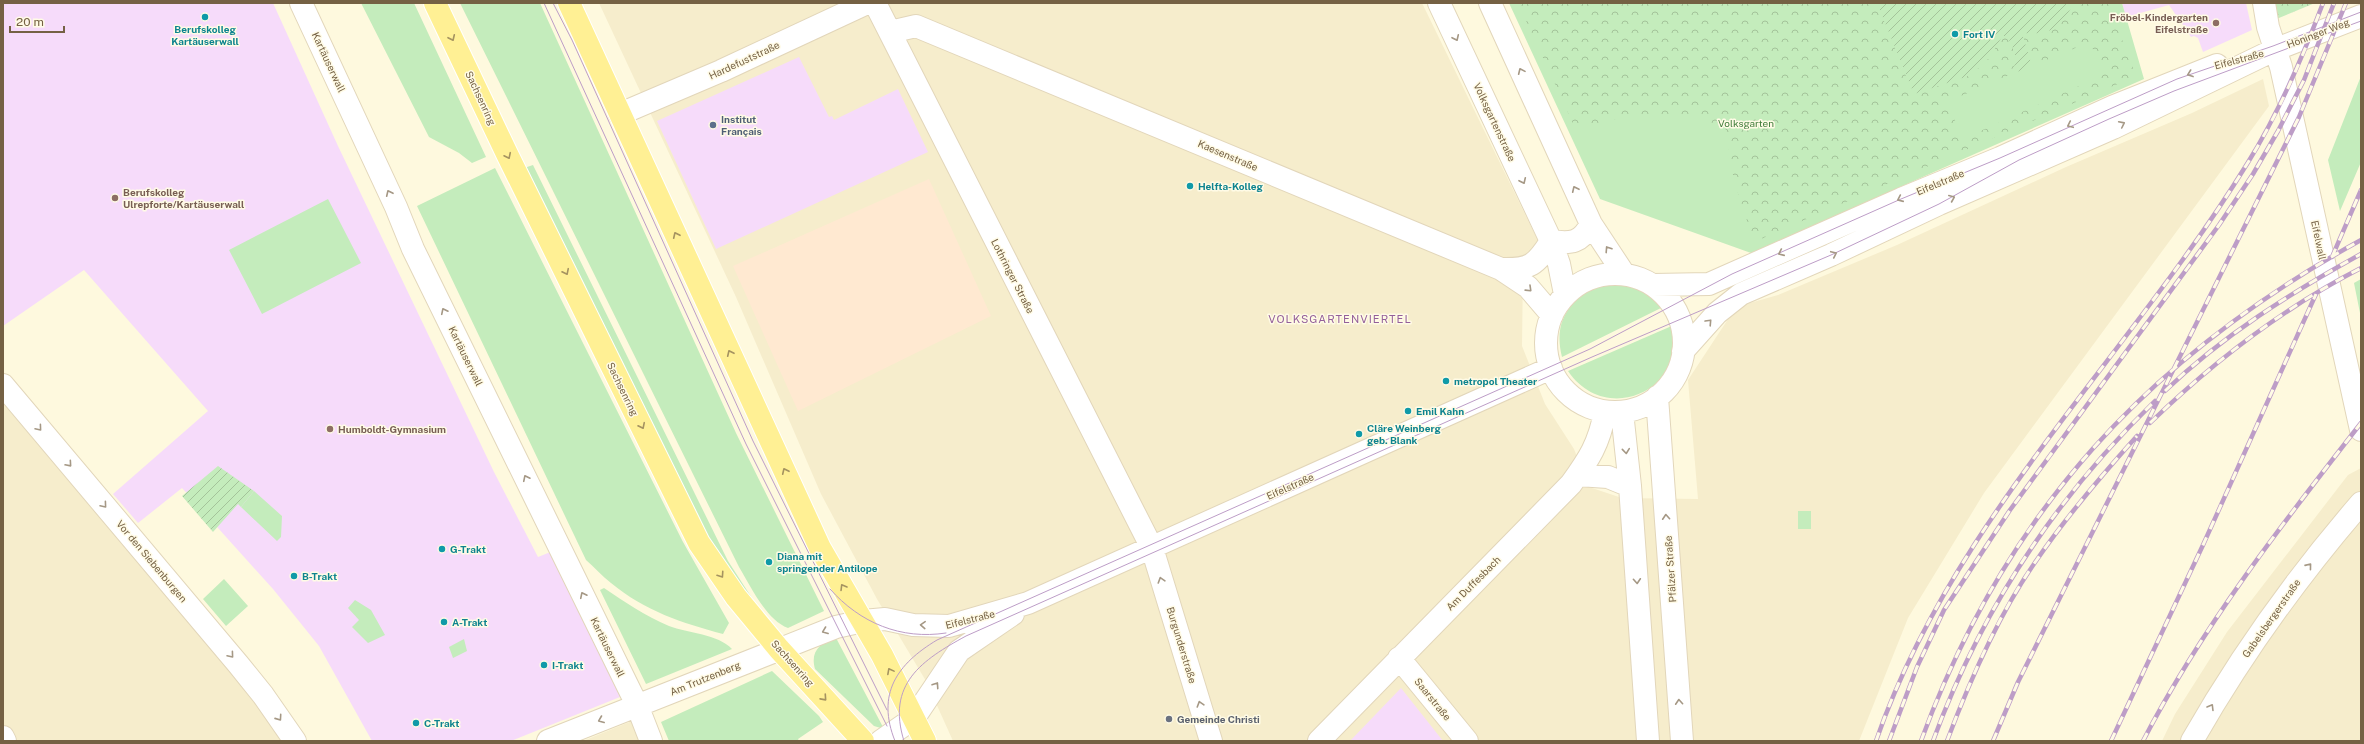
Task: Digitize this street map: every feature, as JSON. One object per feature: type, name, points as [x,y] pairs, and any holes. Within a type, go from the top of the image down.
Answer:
[{"type":"main road","name":"Sachsenring","points":[[436,3],[511,162],[699,543],[736,597],[779,649],[863,741]]},
{"type":"main road","points":[[569,3],[820,548],[864,623],[926,741]]},
{"type":"street","name":"Kartäuserwall","points":[[301,3],[413,249],[637,705],[651,741]]},
{"type":"street","name":"Hardefuststraße","points":[[620,114],[721,71],[867,3]]},
{"type":"street","name":"Lothringer Straße","points":[[875,3],[1152,548]]},
{"type":"street","name":"Volksgartenstraße","points":[[1439,3],[1551,241],[1559,264],[1565,294]]},
{"type":"street","points":[[1490,3],[1591,224],[1624,274]]},
{"type":"street","name":"Eifelwall","points":[[2264,3],[2268,27],[2282,73],[2361,430]]},
{"type":"street","name":"Höninger Weg","points":[[2274,50],[2361,16]]},
{"type":"street","name":"Kaesenstraße","points":[[890,32],[916,26],[1501,269],[1528,287],[1552,314]]},
{"type":"street","name":"Eifelstraße","points":[[1653,285],[1709,284],[2178,79],[2227,61],[2274,50]]},
{"type":"street","name":"Eifelstraße","points":[[1683,351],[1717,313],[1741,294],[1831,255],[1939,204],[2112,128],[2274,50]]},
{"type":"street","points":[[1501,269],[1521,270],[1539,261],[1551,241],[1568,243],[1585,236],[1591,224]]},
{"type":"street","points":[[1624,274],[1653,285],[1669,300],[1677,312],[1682,326],[1683,351],[1679,368],[1672,380],[1657,397],[1642,406],[1613,412],[1574,398],[1560,384],[1551,368],[1546,350],[1548,326],[1552,314],[1565,294],[1581,282],[1599,275],[1624,274]]},
{"type":"street","name":"Eifelstraße","points":[[864,623],[885,619],[913,625],[949,626],[1028,603],[1551,368]]},
{"type":"street","name":"Vor den Siebenburgen","points":[[3,384],[243,670],[295,741]]},
{"type":"street","name":"Pfälzer Straße","points":[[1657,397],[1682,741]]},
{"type":"street","points":[[1613,412],[1630,486],[1648,741]]},
{"type":"street","name":"Am Duffesbach","points":[[1319,741],[1571,484],[1593,453],[1601,433],[1613,412]]},
{"type":"street","points":[[1578,474],[1608,477],[1630,486]]},
{"type":"street","name":"Gabelsbergerstraße","points":[[2192,741],[2248,648],[2292,587],[2361,503]]},
{"type":"street","name":"Burgunderstraße","points":[[1152,548],[1211,741]]},
{"type":"street","name":"Eifelstraße","points":[[914,718],[959,652],[1028,603]]},
{"type":"street","name":"Am Trutzenberg","points":[[548,741],[836,627],[864,623]]},
{"type":"street","name":"Saarstraße","points":[[1399,658],[1467,741]]},
{"type":"street","points":[[881,741],[914,718]]},
{"type":"street","points":[[3,737],[5,741]]},
{"type":"shaded area","name":"Humboldt-Gymnasium","points":[[3,3],[273,3],[338,146],[494,472],[538,557],[553,551],[625,695],[511,741],[372,741],[319,646],[273,589],[182,488],[138,523],[113,494],[208,411],[84,270],[3,326]]},
{"type":"shaded area","points":[[599,3],[1422,3],[1541,247],[1523,268],[1522,346],[1545,404],[1574,449],[1589,487],[1622,498],[1698,499],[1688,380],[1736,307],[1778,295],[1897,245],[2066,167],[2192,113],[2263,79],[2269,106],[1984,493],[1908,618],[1859,741],[953,741],[926,681],[877,599],[821,494],[736,297]]},
{"type":"shaded area","name":"Fröbel-Kindergarten Eifelstraße","points":[[2122,3],[2246,3],[2252,30],[2203,52],[2198,38],[2194,36],[2191,37],[2169,5],[2126,17]]},
{"type":"shaded area","points":[[799,57],[829,117],[832,116],[834,120],[898,89],[928,152],[716,249],[657,121]]},
{"type":"shaded area","points":[[929,179],[991,316],[798,411],[733,266]]},
{"type":"shaded area","points":[[3,402],[257,701],[284,741],[3,741]]},
{"type":"shaded area","points":[[2361,468],[2361,741],[2162,741],[2175,714],[2227,632],[2348,475]]},
{"type":"shaded area","points":[[1401,688],[1443,741],[1350,741]]},
{"type":"shaded area","points":[[632,721],[640,741],[583,741]]},
{"type":"green space","points":[[361,3],[414,3],[486,157],[472,163],[459,153],[429,137]]},
{"type":"green space","points":[[460,3],[540,3],[736,433],[824,611],[788,628],[773,618],[759,601],[739,567]]},
{"type":"green space","name":"Volksgarten","points":[[1509,3],[2122,3],[2144,79],[1751,253],[1600,199]]},
{"type":"green space","name":"Volksgarten","points":[[1518,3],[1877,3],[1910,86],[1989,58],[2003,35],[2011,42],[2017,61],[2009,75],[1947,102],[1963,139],[2103,75],[2090,42],[2032,66],[2021,33],[2031,34],[2063,21],[2074,3],[2108,3],[2136,76],[1754,242],[1734,181],[1725,126],[1676,114],[1616,119],[1575,128]]},
{"type":"green space","points":[[1877,3],[2074,3],[2064,19],[2054,28],[2041,33],[2022,33],[2032,66],[2009,75],[2017,61],[2011,42],[2003,35],[1989,58],[1971,75],[1914,94]]},
{"type":"green space","points":[[2271,3],[2315,3],[2274,20]]},
{"type":"green space","points":[[2361,76],[2361,162],[2340,211],[2328,160]]},
{"type":"green space","points":[[533,165],[728,561],[761,612],[712,548],[521,169]]},
{"type":"green space","points":[[495,168],[683,542],[729,623],[723,634],[664,615],[651,609],[624,593],[586,560],[417,206]]},
{"type":"green space","points":[[328,199],[361,263],[262,314],[229,250]]},
{"type":"green space","points":[[2361,279],[2361,318],[2354,283]]},
{"type":"green space","points":[[1608,282],[1624,283],[1640,287],[1653,295],[1665,306],[1562,357],[1560,331],[1568,310],[1575,301],[1585,294]]},
{"type":"green space","points":[[1674,325],[1675,348],[1669,367],[1657,383],[1640,393],[1622,398],[1603,397],[1584,388],[1568,371]]},
{"type":"green space","points":[[218,466],[254,491],[241,507],[238,504],[213,532],[182,496]]},
{"type":"green space","points":[[254,491],[282,516],[281,537],[277,541],[241,507]]},
{"type":"green space","points":[[1798,511],[1811,511],[1811,529],[1798,529]]},
{"type":"green space","points":[[224,579],[248,606],[226,626],[203,599]]},
{"type":"green space","points":[[604,588],[660,622],[719,640],[732,649],[646,684],[600,590]]},
{"type":"green space","points":[[355,600],[371,610],[385,635],[368,643],[352,627],[359,620],[348,608]]},
{"type":"green space","points":[[835,636],[884,729],[874,726],[815,669],[815,653],[821,645]]},
{"type":"green space","points":[[464,639],[467,651],[453,658],[449,647]]},
{"type":"green space","points":[[772,671],[819,716],[823,722],[798,739],[799,741],[669,741],[661,722]]},
{"type":"tram line","points":[[544,3],[746,444],[887,726]]},
{"type":"tram line","points":[[553,3],[572,40],[753,441],[887,710]]},
{"type":"tram line","points":[[895,741],[890,724],[888,709],[889,695],[894,682],[901,670],[911,659],[937,640],[1590,349],[1732,274],[1901,199],[2000,158],[2177,79],[2273,46],[2361,12]]},
{"type":"tram line","points":[[904,741],[900,721],[900,704],[904,689],[912,676],[922,665],[950,645],[966,636],[1592,357],[1831,255],[1939,204],[2019,160],[2109,119],[2174,91],[2361,21]]},
{"type":"tram line","points":[[830,589],[854,611],[868,620],[882,626],[913,634],[929,635],[946,633]]},
{"type":"railway","points":[[1876,741],[1909,661],[1949,585],[1995,513],[2045,443],[2200,236],[2259,145],[2280,105],[2307,45],[2323,3]]},
{"type":"railway","points":[[1889,741],[1917,667],[1944,610],[2010,510],[2219,225],[2253,174],[2278,131],[2304,80],[2334,3]]},
{"type":"railway","points":[[1993,741],[2018,682],[2299,117],[2346,3]]},
{"type":"railway","points":[[2332,257],[2361,190]]},
{"type":"railway","points":[[1921,741],[1955,659],[1995,583],[2041,513],[2093,448],[2151,390],[2215,335],[2285,286],[2361,240]]},
{"type":"railway","points":[[2165,391],[2210,352],[2258,316],[2361,254]]},
{"type":"railway","points":[[2150,423],[2174,400],[2250,338],[2304,301],[2361,268]]},
{"type":"railway","points":[[2111,741],[2203,545],[2316,294]]},
{"type":"railway","points":[[1933,741],[1952,693],[1974,646],[1998,601],[2024,558],[2053,517],[2085,477],[2119,438],[2155,401]]},
{"type":"railway","points":[[2143,741],[2191,657],[2244,577],[2361,423]]},
{"type":"railway","points":[[1947,741],[1975,671],[2009,603],[2022,582],[2047,545],[2072,513],[2137,436]]},
{"type":"place","name":"Berufskolleg Kartäuserwall","points":[[205,17]]},
{"type":"place","name":"Fröbel-Kindergarten Eifelstraße","points":[[2216,23]]},
{"type":"place","name":"Fort IV","points":[[1955,34]]},
{"type":"place","name":"Institut Français","points":[[713,125]]},
{"type":"place","name":"Helfta-Kolleg","points":[[1190,186]]},
{"type":"place","name":"Berufskolleg Ulrepforte/Kartäuserwall","points":[[115,198]]},
{"type":"place","name":"metropol Theater","points":[[1446,381]]},
{"type":"place","name":"Emil Kahn","points":[[1408,411]]},
{"type":"place","name":"Humboldt-Gymnasium","points":[[330,429]]},
{"type":"place","name":"Cläre Weinberg geb. Blank","points":[[1359,434]]},
{"type":"place","name":"G-Trakt","points":[[442,549]]},
{"type":"place","name":"Diana mit springender Antilope","points":[[769,562]]},
{"type":"place","name":"B-Trakt","points":[[294,576]]},
{"type":"place","name":"A-Trakt","points":[[444,622]]},
{"type":"place","name":"I-Trakt","points":[[544,665]]},
{"type":"place","name":"Gemeinde Christi","points":[[1169,719]]},
{"type":"place","name":"C-Trakt","points":[[416,723]]},
{"type":"district","name":"VOLKSGARTENVIERTEL","points":[[1340,319]]}]
